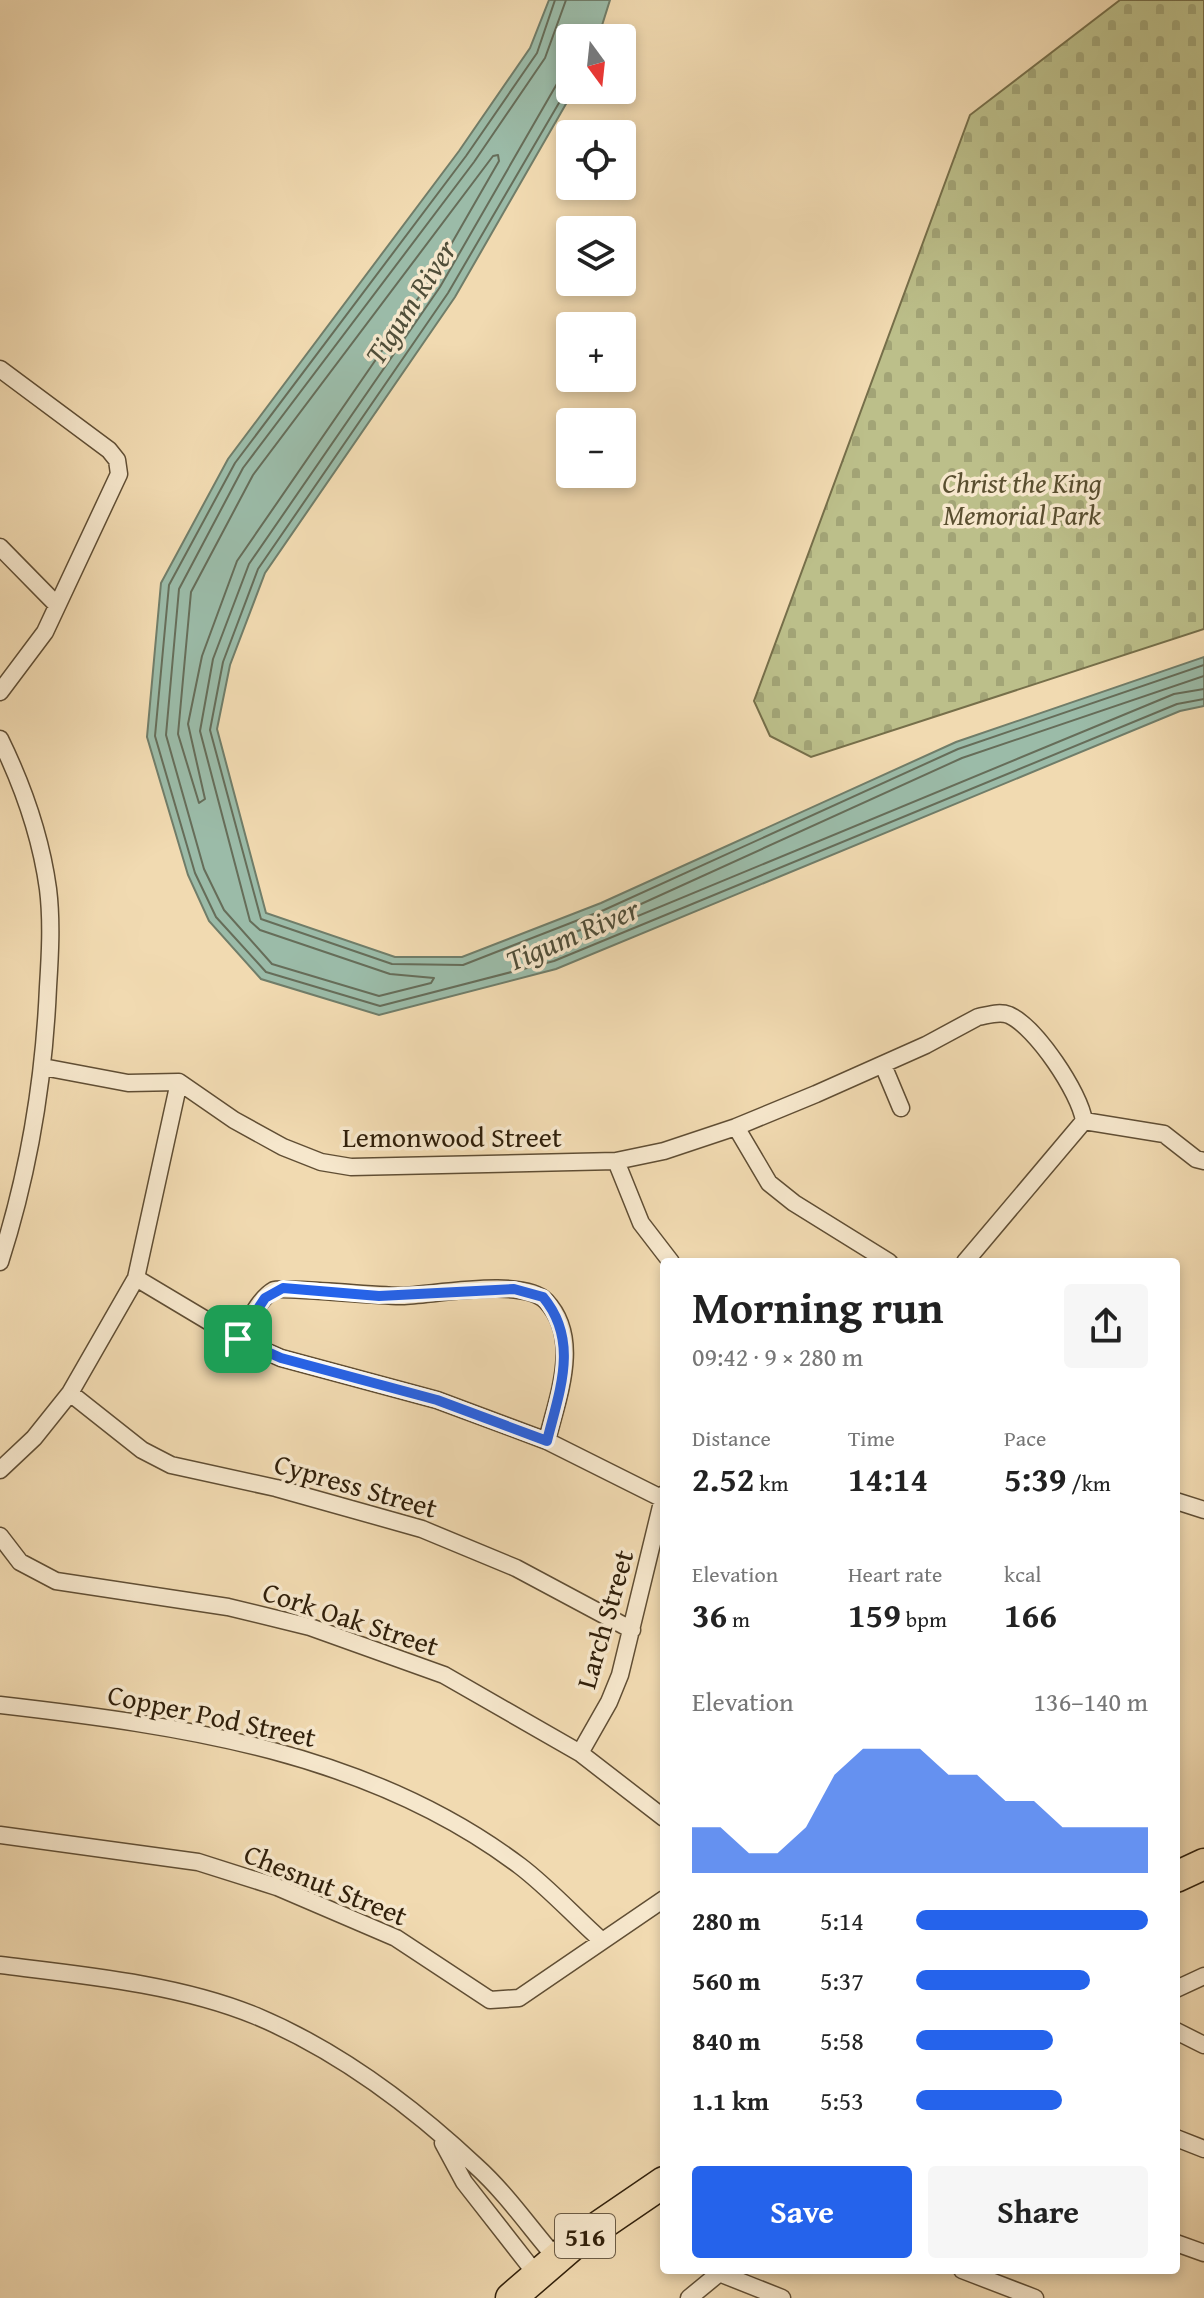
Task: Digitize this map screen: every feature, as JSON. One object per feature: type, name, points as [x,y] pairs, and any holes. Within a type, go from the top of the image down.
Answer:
[{"type":"highway","points":[[1180,1875],[1204,1864]]},
{"type":"highway","name":"516","points":[[511,2298],[546,2266],[660,2185]]},
{"type":"street","points":[[0,369],[109,450],[117,460],[119,474],[45,632],[0,692]]},
{"type":"street","points":[[0,547],[56,604]]},
{"type":"street","points":[[0,739],[36,831],[48,891],[49,967],[43,1067],[33,1137],[0,1262]]},
{"type":"street","name":"Lemonwood Street","points":[[179,1082],[234,1120],[283,1147],[321,1162],[351,1167],[616,1161],[689,1144],[736,1127],[883,1065],[978,1017],[995,1013],[1009,1015],[1025,1026],[1070,1084],[1082,1107],[1084,1121]]},
{"type":"street","points":[[883,1065],[901,1108]]},
{"type":"street","points":[[0,1470],[34,1438],[70,1393],[136,1278],[179,1082],[128,1083],[43,1067]]},
{"type":"street","points":[[968,1258],[1084,1121],[1164,1134],[1196,1159],[1204,1161]]},
{"type":"street","points":[[736,1127],[769,1183],[794,1203],[883,1258]]},
{"type":"street","points":[[616,1161],[641,1223],[668,1258]]},
{"type":"street","points":[[136,1278],[238,1339],[281,1358],[437,1400],[547,1441],[660,1496]]},
{"type":"street","points":[[238,1339],[265,1298],[283,1288],[379,1296],[493,1289],[530,1293],[549,1305],[565,1343],[562,1382],[547,1441]]},
{"type":"street","name":"Cypress Street","points":[[70,1393],[142,1450],[171,1465],[276,1488],[422,1529],[516,1568],[632,1630]]},
{"type":"street","points":[[1180,1502],[1204,1510]]},
{"type":"street","name":"Larch Street","points":[[580,1753],[609,1702],[632,1630],[660,1510]]},
{"type":"street","name":"Cork Oak Street","points":[[0,1536],[20,1562],[56,1581],[228,1607],[296,1624],[444,1675],[580,1753],[660,1815]]},
{"type":"street","name":"Copper Pod Street","points":[[0,1705],[189,1731],[272,1748],[328,1765],[410,1801],[478,1837],[522,1868],[601,1940]]},
{"type":"street","name":"Chesnut Street","points":[[0,1835],[198,1862],[277,1887],[396,1938],[490,2000],[519,1998],[601,1940]]},
{"type":"street","points":[[601,1940],[660,1902]]},
{"type":"street","points":[[0,1965],[118,1980],[253,2015],[303,2038],[409,2108],[478,2167],[546,2266]]},
{"type":"street","points":[[1180,1987],[1204,1976]]},
{"type":"street","points":[[1180,2033],[1204,2045]]},
{"type":"street","points":[[439,2134],[464,2182],[546,2266]]},
{"type":"street","points":[[1180,2140],[1204,2149]]},
{"type":"street","points":[[1180,2244],[1204,2253]]},
{"type":"street","points":[[689,2298],[719,2274]]},
{"type":"street","points":[[726,2274],[782,2298]]},
{"type":"street","points":[[972,2274],[1035,2298]]},
{"type":"green space","name":"Christ the King Memorial Park","points":[[1120,0],[1204,0],[1204,629],[811,757],[770,736],[754,701],[970,115]]},
{"type":"water","name":"Tigum River","points":[[549,0],[610,0],[602,24],[556,24],[556,104],[566,104],[455,297],[265,573],[230,665],[217,729],[266,913],[395,957],[462,957],[601,903],[956,742],[1204,657],[1204,706],[1180,711],[556,969],[379,1015],[261,979],[209,921],[188,875],[147,737],[161,583],[228,459],[459,151],[530,48]]},
{"type":"route","points":[[277,1289],[379,1296],[514,1289],[543,1297],[549,1305],[565,1343],[565,1358],[547,1441],[437,1400],[281,1358],[238,1339],[265,1298],[277,1289]]}]
